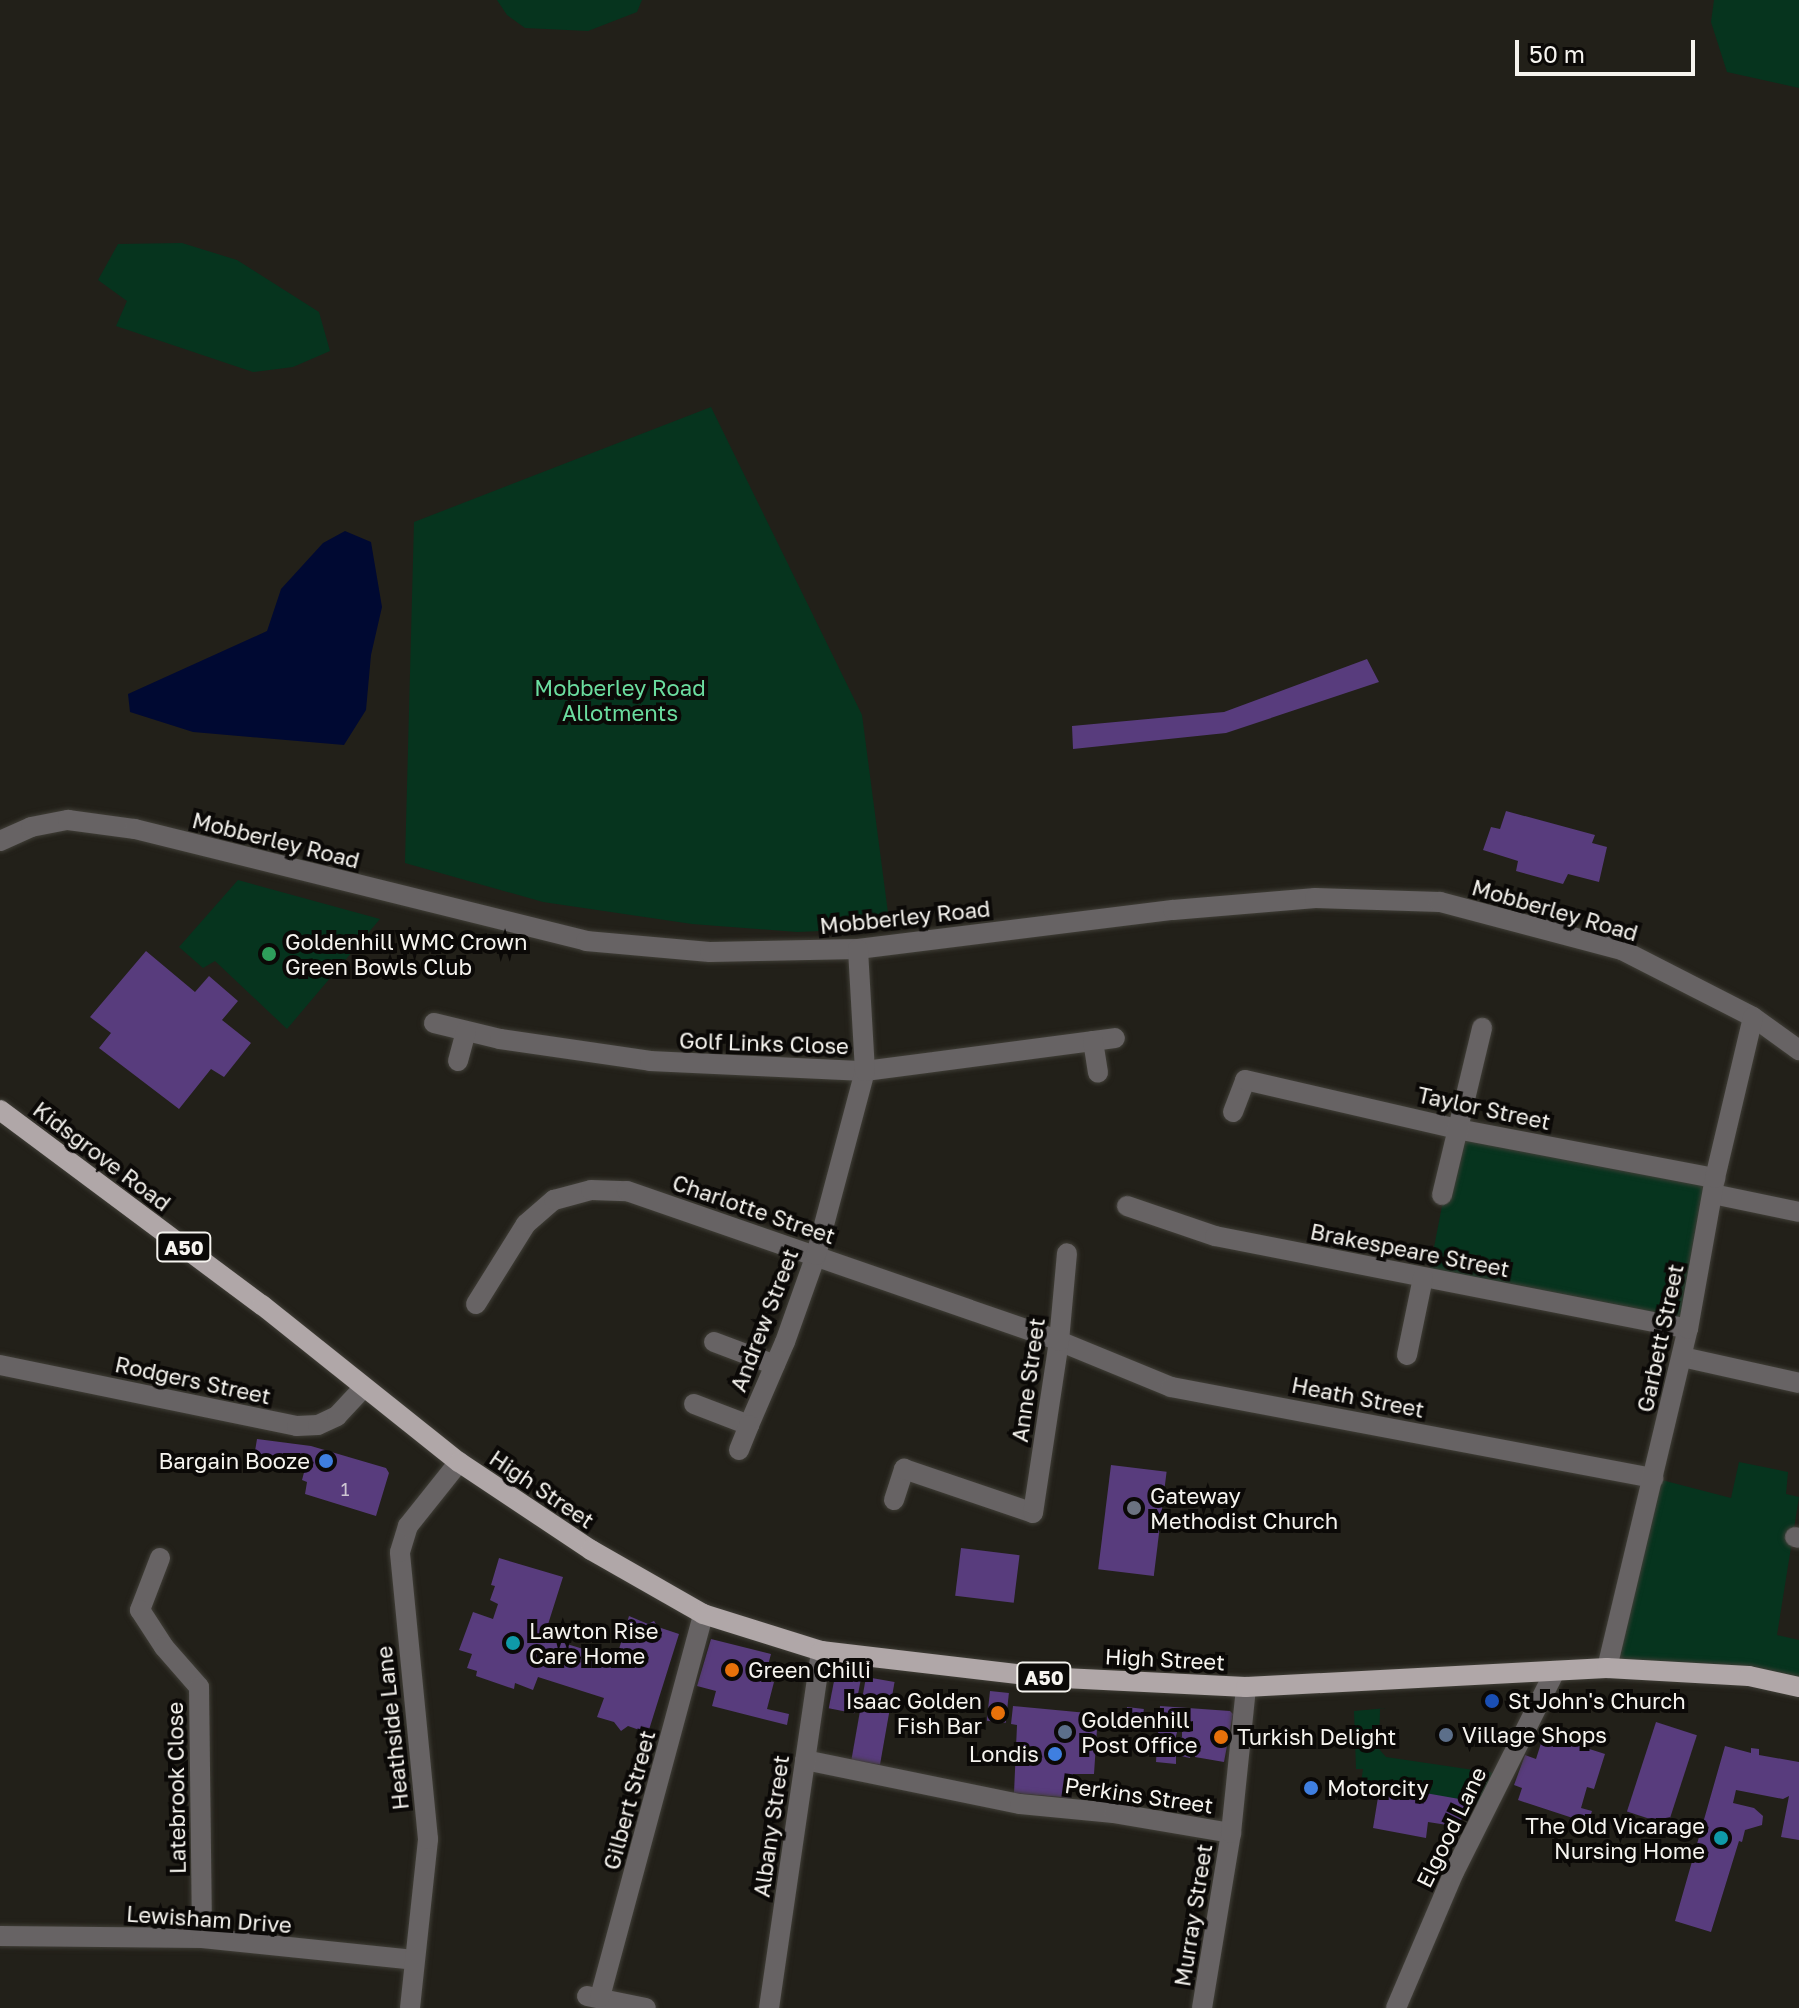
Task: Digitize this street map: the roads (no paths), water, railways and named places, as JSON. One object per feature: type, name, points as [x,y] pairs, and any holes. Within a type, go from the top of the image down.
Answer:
[{"type":"main road","name":"Kidsgrove Road","points":[[0,1110],[262,1305],[363,1388]]},
{"type":"main road","name":"High Street","points":[[363,1388],[459,1462],[591,1550],[703,1614],[821,1651],[1043,1677],[1246,1687],[1607,1668],[1749,1676],[1799,1687]]},
{"type":"street","name":"Mobberley Road","points":[[0,841],[31,827],[68,820],[135,829],[586,941],[710,952],[858,949],[1173,910],[1315,898],[1440,902],[1622,950],[1753,1017],[1799,1050]]},
{"type":"street","name":"Andrew Street","points":[[739,1450],[816,1255],[865,1071],[858,949]]},
{"type":"street","name":"Garbett Street","points":[[1607,1668],[1682,1357],[1714,1186],[1753,1017]]},
{"type":"street","name":"Golf Links Close","points":[[434,1023],[650,1061],[865,1071],[1115,1038]]},
{"type":"street","points":[[1442,1195],[1482,1028]]},
{"type":"street","points":[[458,1061],[466,1031]]},
{"type":"street","points":[[1093,1041],[1098,1073]]},
{"type":"street","name":"Taylor Street","points":[[1233,1112],[1245,1080],[1714,1186],[1799,1212]]},
{"type":"street","name":"Charlotte Street","points":[[476,1304],[526,1224],[554,1200],[591,1190],[627,1191],[1059,1341]]},
{"type":"street","name":"Brakespeare Street","points":[[1127,1206],[1215,1236],[1688,1329]]},
{"type":"street","name":"Anne Street","points":[[894,1500],[904,1469],[1033,1513],[1059,1341],[1067,1253]]},
{"type":"street","points":[[1407,1355],[1423,1278]]},
{"type":"street","name":"Heath Street","points":[[1059,1341],[1171,1387],[1654,1478]]},
{"type":"street","points":[[714,1342],[775,1365]]},
{"type":"street","points":[[1682,1357],[1799,1383]]},
{"type":"street","name":"Rodgers Street","points":[[0,1365],[297,1426],[318,1425],[337,1416],[363,1388]]},
{"type":"street","name":"Andrew Street","points":[[694,1404],[749,1425]]},
{"type":"street","name":"Heathside Lane","points":[[410,2008],[428,1839],[400,1552],[408,1526],[459,1462]]},
{"type":"street","name":"Latebrook Close","points":[[160,1558],[132,1609],[199,1687],[202,1938]]},
{"type":"street","name":"Gilbert Street","points":[[646,2008],[593,1996],[703,1614]]},
{"type":"street","name":"Albany Street","points":[[769,2008],[821,1651]]},
{"type":"street","name":"Elgood Lane","points":[[1396,2008],[1454,1872],[1555,1671]]},
{"type":"street","name":"Murray Street","points":[[1202,2008],[1231,1833],[1246,1687]]},
{"type":"street","name":"Perkins Street","points":[[805,1760],[1020,1804],[1114,1813],[1231,1833]]},
{"type":"street","name":"Lewisham Drive","points":[[0,1936],[202,1938],[414,1960]]},
{"type":"water","points":[[345,531],[371,542],[382,607],[371,655],[366,710],[344,745],[193,732],[130,712],[128,694],[267,631],[281,589],[323,543]]},
{"type":"place","name":"Goldenhill WMC Crown Green Bowls Club","points":[[269,954]]},
{"type":"place","name":"Bargain Booze","points":[[326,1461]]},
{"type":"place","name":"Gateway Methodist Church","points":[[1134,1508]]},
{"type":"place","name":"Lawton Rise Care Home","points":[[513,1643]]},
{"type":"place","name":"Green Chilli","points":[[732,1670]]},
{"type":"place","name":"St John's Church","points":[[1492,1701]]},
{"type":"place","name":"Isaac Golden Fish Bar","points":[[998,1713]]},
{"type":"place","name":"Goldenhill Post Office","points":[[1065,1732]]},
{"type":"place","name":"Village Shops","points":[[1446,1735]]},
{"type":"place","name":"Turkish Delight","points":[[1221,1737]]},
{"type":"place","name":"Londis","points":[[1055,1754]]},
{"type":"place","name":"Motorcity","points":[[1311,1788]]},
{"type":"place","name":"The Old Vicarage Nursing Home","points":[[1721,1838]]},
{"type":"park label","name":"Mobberley Road Allotments","points":[[620,700]]}]
